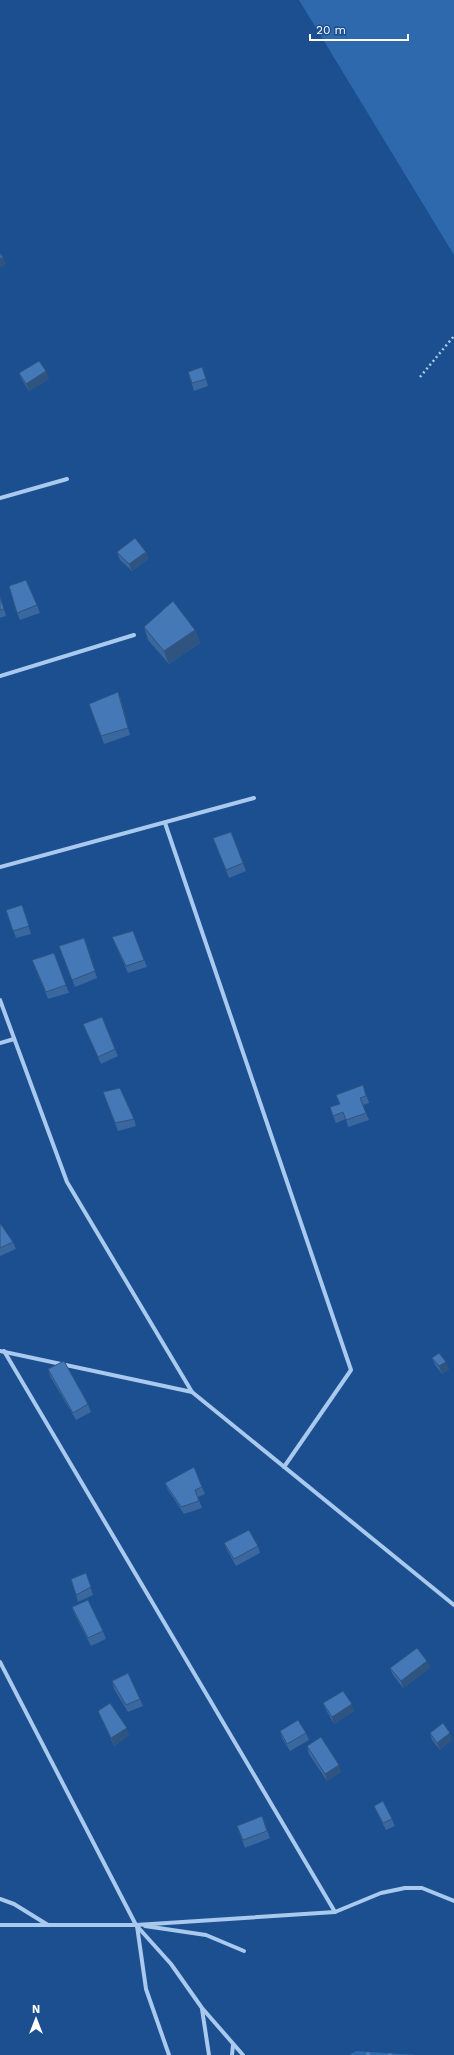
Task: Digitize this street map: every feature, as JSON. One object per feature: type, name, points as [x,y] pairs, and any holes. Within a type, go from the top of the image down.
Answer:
[{"type":"street","points":[[0,498],[67,479]]},
{"type":"street","points":[[0,676],[134,636]]},
{"type":"street","points":[[0,867],[254,798]]},
{"type":"street","points":[[165,823],[351,1370],[284,1467]]},
{"type":"street","points":[[0,1000],[67,1182],[192,1392],[454,1605]]},
{"type":"street","points":[[0,1043],[14,1039]]},
{"type":"street","points":[[2,1352],[192,1392]]},
{"type":"street","points":[[2,1352],[335,1912]]},
{"type":"street","points":[[0,1662],[136,1925],[171,1964],[202,2008],[243,2055]]},
{"type":"street","points":[[0,1925],[136,1925],[335,1912],[381,1893],[404,1888],[422,1888],[454,1901]]},
{"type":"street","points":[[0,1899],[14,1904],[49,1925]]},
{"type":"street","points":[[136,1925],[206,1935],[244,1951]]},
{"type":"street","points":[[136,1925],[146,1989],[169,2055]]},
{"type":"street","points":[[202,2008],[209,2055]]},
{"type":"street","points":[[232,2055],[234,2045]]},
{"type":"path","points":[[420,377],[454,336]]},
{"type":"green space","points":[[299,0],[454,0],[454,255]]},
{"type":"green space","points":[[356,2051],[415,2055],[349,2055]]},
{"type":"building","points":[[39,361],[46,371],[26,384],[19,373]]},
{"type":"building","points":[[202,367],[206,379],[192,383],[188,372]]},
{"type":"building","points":[[135,538],[146,552],[129,564],[117,552]]},
{"type":"building","points":[[26,580],[37,605],[17,613],[9,586]]},
{"type":"building","points":[[0,597],[4,609],[0,610]]},
{"type":"building","points":[[173,601],[195,630],[164,651],[144,627]]},
{"type":"building","points":[[118,692],[128,728],[101,736],[89,704]]},
{"type":"building","points":[[231,832],[243,863],[226,870],[213,838]]},
{"type":"building","points":[[22,905],[29,926],[13,931],[6,910]]},
{"type":"building","points":[[133,931],[144,960],[126,966],[112,937]]},
{"type":"building","points":[[84,938],[95,971],[72,980],[59,946]]},
{"type":"building","points":[[54,953],[66,985],[46,992],[32,960]]},
{"type":"building","points":[[102,1017],[115,1049],[98,1057],[83,1024]]},
{"type":"building","points":[[363,1085],[366,1096],[360,1098],[366,1113],[346,1120],[343,1112],[333,1116],[330,1107],[340,1104],[336,1095]]},
{"type":"building","points":[[120,1088],[134,1119],[115,1123],[103,1092]]},
{"type":"building","points":[[0,1223],[13,1242],[0,1248]]},
{"type":"building","points":[[439,1353],[446,1362],[439,1366],[432,1358]]},
{"type":"building","points":[[64,1361],[88,1404],[73,1413],[48,1369]]},
{"type":"building","points":[[194,1467],[202,1487],[195,1490],[199,1501],[181,1507],[165,1483]]},
{"type":"building","points":[[249,1530],[258,1546],[234,1559],[224,1543]]},
{"type":"building","points":[[86,1573],[91,1587],[76,1595],[71,1579]]},
{"type":"building","points":[[88,1600],[103,1631],[88,1638],[72,1607]]},
{"type":"building","points":[[417,1648],[427,1661],[401,1681],[390,1668]]},
{"type":"building","points":[[128,1673],[140,1699],[126,1705],[112,1681]]},
{"type":"building","points":[[343,1691],[352,1704],[332,1717],[323,1703]]},
{"type":"building","points":[[110,1703],[127,1728],[111,1738],[98,1711]]},
{"type":"building","points":[[298,1720],[306,1733],[287,1744],[280,1731]]},
{"type":"building","points":[[443,1723],[450,1733],[437,1743],[430,1733]]},
{"type":"building","points":[[321,1737],[339,1765],[325,1774],[307,1746]]},
{"type":"building","points":[[383,1801],[392,1819],[383,1823],[374,1806]]},
{"type":"building","points":[[262,1816],[267,1831],[243,1840],[237,1826]]}]
